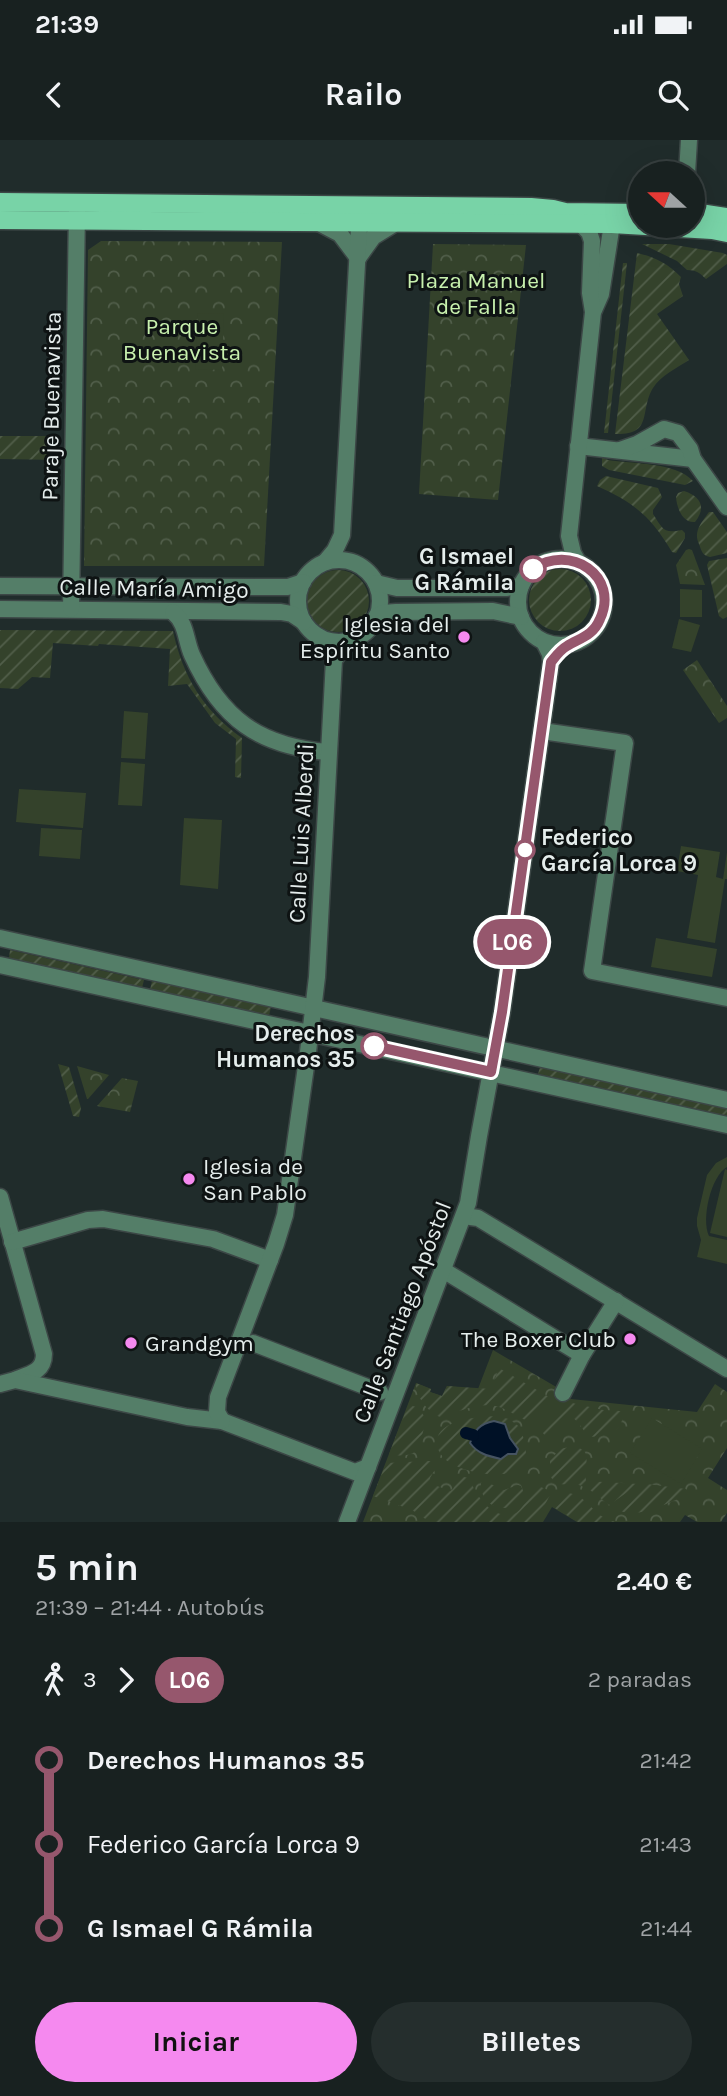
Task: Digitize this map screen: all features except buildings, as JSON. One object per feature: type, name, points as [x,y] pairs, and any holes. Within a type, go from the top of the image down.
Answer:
[{"type":"main road","points":[[0,202],[77,212]]},
{"type":"main road","points":[[273,214],[319,223],[360,215],[394,224],[531,208],[565,212],[628,213]]},
{"type":"main road","points":[[0,220],[77,212],[447,216],[719,231]]},
{"type":"main road","points":[[705,214],[727,217]]},
{"type":"street","points":[[688,161],[689,140]]},
{"type":"street","name":"Paraje Buenavista","points":[[71,609],[77,212]]},
{"type":"street","points":[[348,641],[336,642],[313,633],[304,622],[299,606],[303,582],[325,562],[341,540],[360,215]]},
{"type":"street","points":[[593,312],[601,294],[612,224],[628,220]]},
{"type":"street","points":[[319,223],[340,234],[358,258]]},
{"type":"street","points":[[358,258],[373,237],[394,224]]},
{"type":"street","points":[[578,562],[569,536],[593,312],[590,293],[592,241],[589,232],[581,224]]},
{"type":"street","points":[[620,450],[664,429],[678,433],[727,507]]},
{"type":"street","points":[[657,456],[665,454],[677,444],[678,433]]},
{"type":"street","points":[[578,446],[693,459]]},
{"type":"street","points":[[551,560],[569,536]]},
{"type":"street","points":[[341,540],[351,556],[376,583],[379,598],[376,617]]},
{"type":"street","points":[[325,562],[343,560],[360,567]]},
{"type":"street","points":[[551,662],[560,650],[578,642],[593,630],[602,616],[604,594],[600,582],[590,570],[578,562],[551,560],[533,569],[521,586],[518,606],[521,617],[532,634],[554,645],[569,645]]},
{"type":"street","name":"Calle María Amigo","points":[[0,586],[288,587],[303,582]]},
{"type":"street","points":[[376,583],[397,588],[521,586]]},
{"type":"street","name":"Calle María Amigo","points":[[0,609],[287,612],[304,622]]},
{"type":"street","points":[[173,611],[186,630],[190,649],[205,680],[234,716],[250,729],[274,741],[303,750],[328,752]]},
{"type":"street","points":[[186,630],[200,611]]},
{"type":"street","points":[[322,638],[334,660],[348,641],[366,630],[376,617],[383,613],[493,611],[521,617]]},
{"type":"street","points":[[544,642],[551,662]]},
{"type":"street","name":"Calle Luis Alberdi","points":[[222,1421],[217,1412],[217,1402],[285,1215],[311,1033],[334,660]]},
{"type":"street","name":"Calle Santiago Apóstol","points":[[346,1522],[468,1203],[495,1048],[551,662]]},
{"type":"street","points":[[542,731],[625,743],[592,971],[727,998]]},
{"type":"street","points":[[0,938],[727,1100]]},
{"type":"street","points":[[0,965],[727,1125]]},
{"type":"street","points":[[311,1033],[323,1026],[337,1024],[402,1037],[430,1034]]},
{"type":"street","points":[[374,1046],[398,1044],[477,1060],[484,1058],[495,1048]]},
{"type":"street","points":[[0,1197],[44,1354],[43,1364],[37,1371],[7,1382]]},
{"type":"street","points":[[464,1216],[478,1218],[727,1369]]},
{"type":"street","points":[[12,1242],[88,1220],[103,1219],[213,1240],[270,1260]]},
{"type":"street","points":[[443,1270],[582,1355]]},
{"type":"street","points":[[564,1393],[582,1355],[616,1301]]},
{"type":"street","points":[[253,1343],[380,1392]]},
{"type":"street","points":[[7,1382],[187,1417],[222,1421],[355,1472],[368,1468]]},
{"type":"green space","name":"Parque Buenavista","points":[[101,241],[282,242],[264,566],[84,566],[88,250]]},
{"type":"green space","name":"Plaza Manuel de Falla","points":[[433,244],[526,245],[498,500],[419,494]]},
{"type":"green space","points":[[642,244],[669,244],[723,253],[727,255],[727,264],[706,279],[698,272],[687,270],[677,261]]},
{"type":"green space","points":[[637,253],[661,261],[681,277],[679,284],[683,296],[657,314],[689,360],[669,372],[653,388],[640,426],[627,433],[615,434]]},
{"type":"green space","points":[[623,263],[627,263],[608,433],[604,433]]},
{"type":"green space","points":[[198,313],[224,314],[222,370],[195,369]]},
{"type":"green space","points":[[0,436],[58,436],[58,460],[0,459]]},
{"type":"green space","points":[[602,457],[665,467],[676,470],[693,481],[685,485],[609,470],[602,466]]},
{"type":"green space","points":[[606,476],[658,488],[662,497],[653,514],[667,531],[682,530],[685,533],[676,553],[672,552],[657,529],[641,512],[597,486]]},
{"type":"green space","points":[[684,491],[700,503],[701,512],[695,522],[687,520],[679,510],[676,497]]},
{"type":"green space","points":[[709,512],[713,512],[727,532],[727,553],[710,557],[703,553],[697,539],[699,527]]},
{"type":"green space","points":[[689,549],[692,550],[705,585],[680,584],[676,565]]},
{"type":"green space","points":[[727,558],[727,617],[723,619],[719,616],[707,565],[709,561]]},
{"type":"green space","points":[[560,569],[582,578],[591,600],[582,622],[560,631],[538,622],[529,600],[538,578]]},
{"type":"green space","points":[[338,570],[360,579],[369,601],[360,623],[338,632],[316,623],[307,601],[316,579]]},
{"type":"green space","points":[[680,589],[702,590],[702,617],[680,617]]},
{"type":"green space","points":[[679,619],[700,625],[691,652],[672,648]]},
{"type":"green space","points":[[0,630],[173,631],[189,678],[197,691],[216,716],[242,738],[241,778],[235,777],[236,739],[215,723],[187,684],[168,686],[170,649],[53,643],[50,678],[32,677],[18,689],[0,688]]},
{"type":"green space","points":[[697,660],[727,706],[727,718],[719,723],[683,670]]},
{"type":"green space","points":[[124,711],[148,713],[145,759],[121,758]]},
{"type":"green space","points":[[121,762],[145,764],[142,806],[118,805]]},
{"type":"green space","points":[[19,789],[86,793],[83,828],[16,822]]},
{"type":"green space","points":[[184,818],[222,820],[218,889],[180,885]]},
{"type":"green space","points":[[41,828],[82,830],[80,859],[39,856]]},
{"type":"green space","points":[[681,846],[720,852],[716,877],[723,879],[727,852],[727,879],[715,943],[687,938],[698,875],[677,871]]},
{"type":"green space","points":[[656,938],[717,949],[712,977],[651,967]]},
{"type":"green space","points":[[10,950],[144,980],[142,988],[9,958]]},
{"type":"green space","points":[[152,981],[271,1007],[269,1016],[150,990]]},
{"type":"green space","points":[[58,1064],[69,1067],[81,1108],[79,1117],[73,1116]]},
{"type":"green space","points":[[77,1066],[109,1075],[88,1099],[87,1099]]},
{"type":"green space","points":[[540,1067],[727,1108],[727,1116],[538,1074]]},
{"type":"green space","points":[[122,1078],[138,1081],[130,1112],[97,1106]]},
{"type":"green space","points":[[727,1157],[727,1167],[712,1188],[706,1219],[709,1236],[727,1240],[727,1264],[697,1257],[701,1240],[697,1218],[707,1175],[716,1163]]},
{"type":"green space","points":[[725,1169],[727,1170],[727,1237],[710,1233]]},
{"type":"green space","points":[[493,1350],[558,1388],[571,1399],[697,1412],[715,1384],[727,1392],[727,1448],[708,1478],[727,1490],[727,1513],[721,1522],[697,1522],[685,1515],[680,1522],[577,1522],[552,1507],[543,1522],[363,1522],[416,1383],[442,1396],[447,1386],[478,1389]]},
{"type":"green space","points":[[499,1368],[549,1397],[549,1401],[533,1422],[502,1408],[486,1405],[440,1417],[427,1407],[416,1388],[416,1383],[442,1396],[447,1386],[491,1389]]},
{"type":"green space","points":[[568,1402],[620,1411],[623,1413],[620,1425],[613,1432],[590,1437],[571,1417],[565,1419],[552,1438],[548,1439],[542,1432],[545,1421],[554,1409]]},
{"type":"green space","points":[[418,1407],[426,1419],[419,1449],[405,1455],[389,1454],[407,1408]]},
{"type":"green space","points":[[496,1416],[509,1419],[521,1428],[526,1452],[520,1468],[499,1474],[473,1472],[450,1463],[438,1450],[439,1434],[444,1428],[460,1421]],"holes":[[[508,1429],[510,1438],[518,1449],[516,1454],[508,1454],[501,1459],[480,1452],[470,1443]]]},
{"type":"green space","points":[[652,1418],[702,1449],[681,1484],[630,1453]]},
{"type":"green space","points":[[569,1447],[585,1453],[586,1481],[639,1484],[609,1505],[579,1485],[556,1484],[550,1476],[550,1460],[560,1449]]},
{"type":"green space","points":[[430,1461],[436,1468],[430,1478],[432,1484],[450,1491],[459,1476],[469,1478],[486,1505],[500,1514],[516,1513],[536,1485],[548,1490],[550,1495],[536,1522],[430,1522],[412,1510],[373,1496],[386,1463]]},
{"type":"green space","points":[[484,1481],[504,1490],[518,1485],[524,1493],[514,1506],[496,1507],[483,1496],[481,1483]]},
{"type":"green space","points":[[647,1484],[686,1489],[688,1493],[687,1496],[641,1512],[622,1512],[613,1508]]},
{"type":"green space","points":[[569,1493],[582,1498],[598,1514],[615,1522],[578,1522],[553,1507],[562,1495]]},
{"type":"water","points":[[494,1421],[505,1424],[518,1449],[516,1454],[496,1458],[480,1452],[470,1443],[478,1428]]},
{"type":"waterway","points":[[466,1433],[473,1435]]},
{"type":"bus line","name":"L06","points":[[374,1046],[491,1072],[502,1012],[551,662],[560,650],[578,642],[593,630],[604,608],[604,594],[600,582],[582,564],[572,560],[555,559],[533,569]]},
{"type":"place","name":"G Ismael G Rámila","points":[[533,569]]},
{"type":"place","name":"Iglesia del Espíritu Santo","points":[[464,637]]},
{"type":"place","name":"Federico García Lorca 9","points":[[525,850]]},
{"type":"place","name":"Derechos Humanos 35","points":[[374,1046]]},
{"type":"place","name":"Iglesia de San Pablo","points":[[189,1179]]},
{"type":"place","name":"The Boxer Club","points":[[630,1339]]},
{"type":"place","name":"Grandgym","points":[[131,1343]]}]
